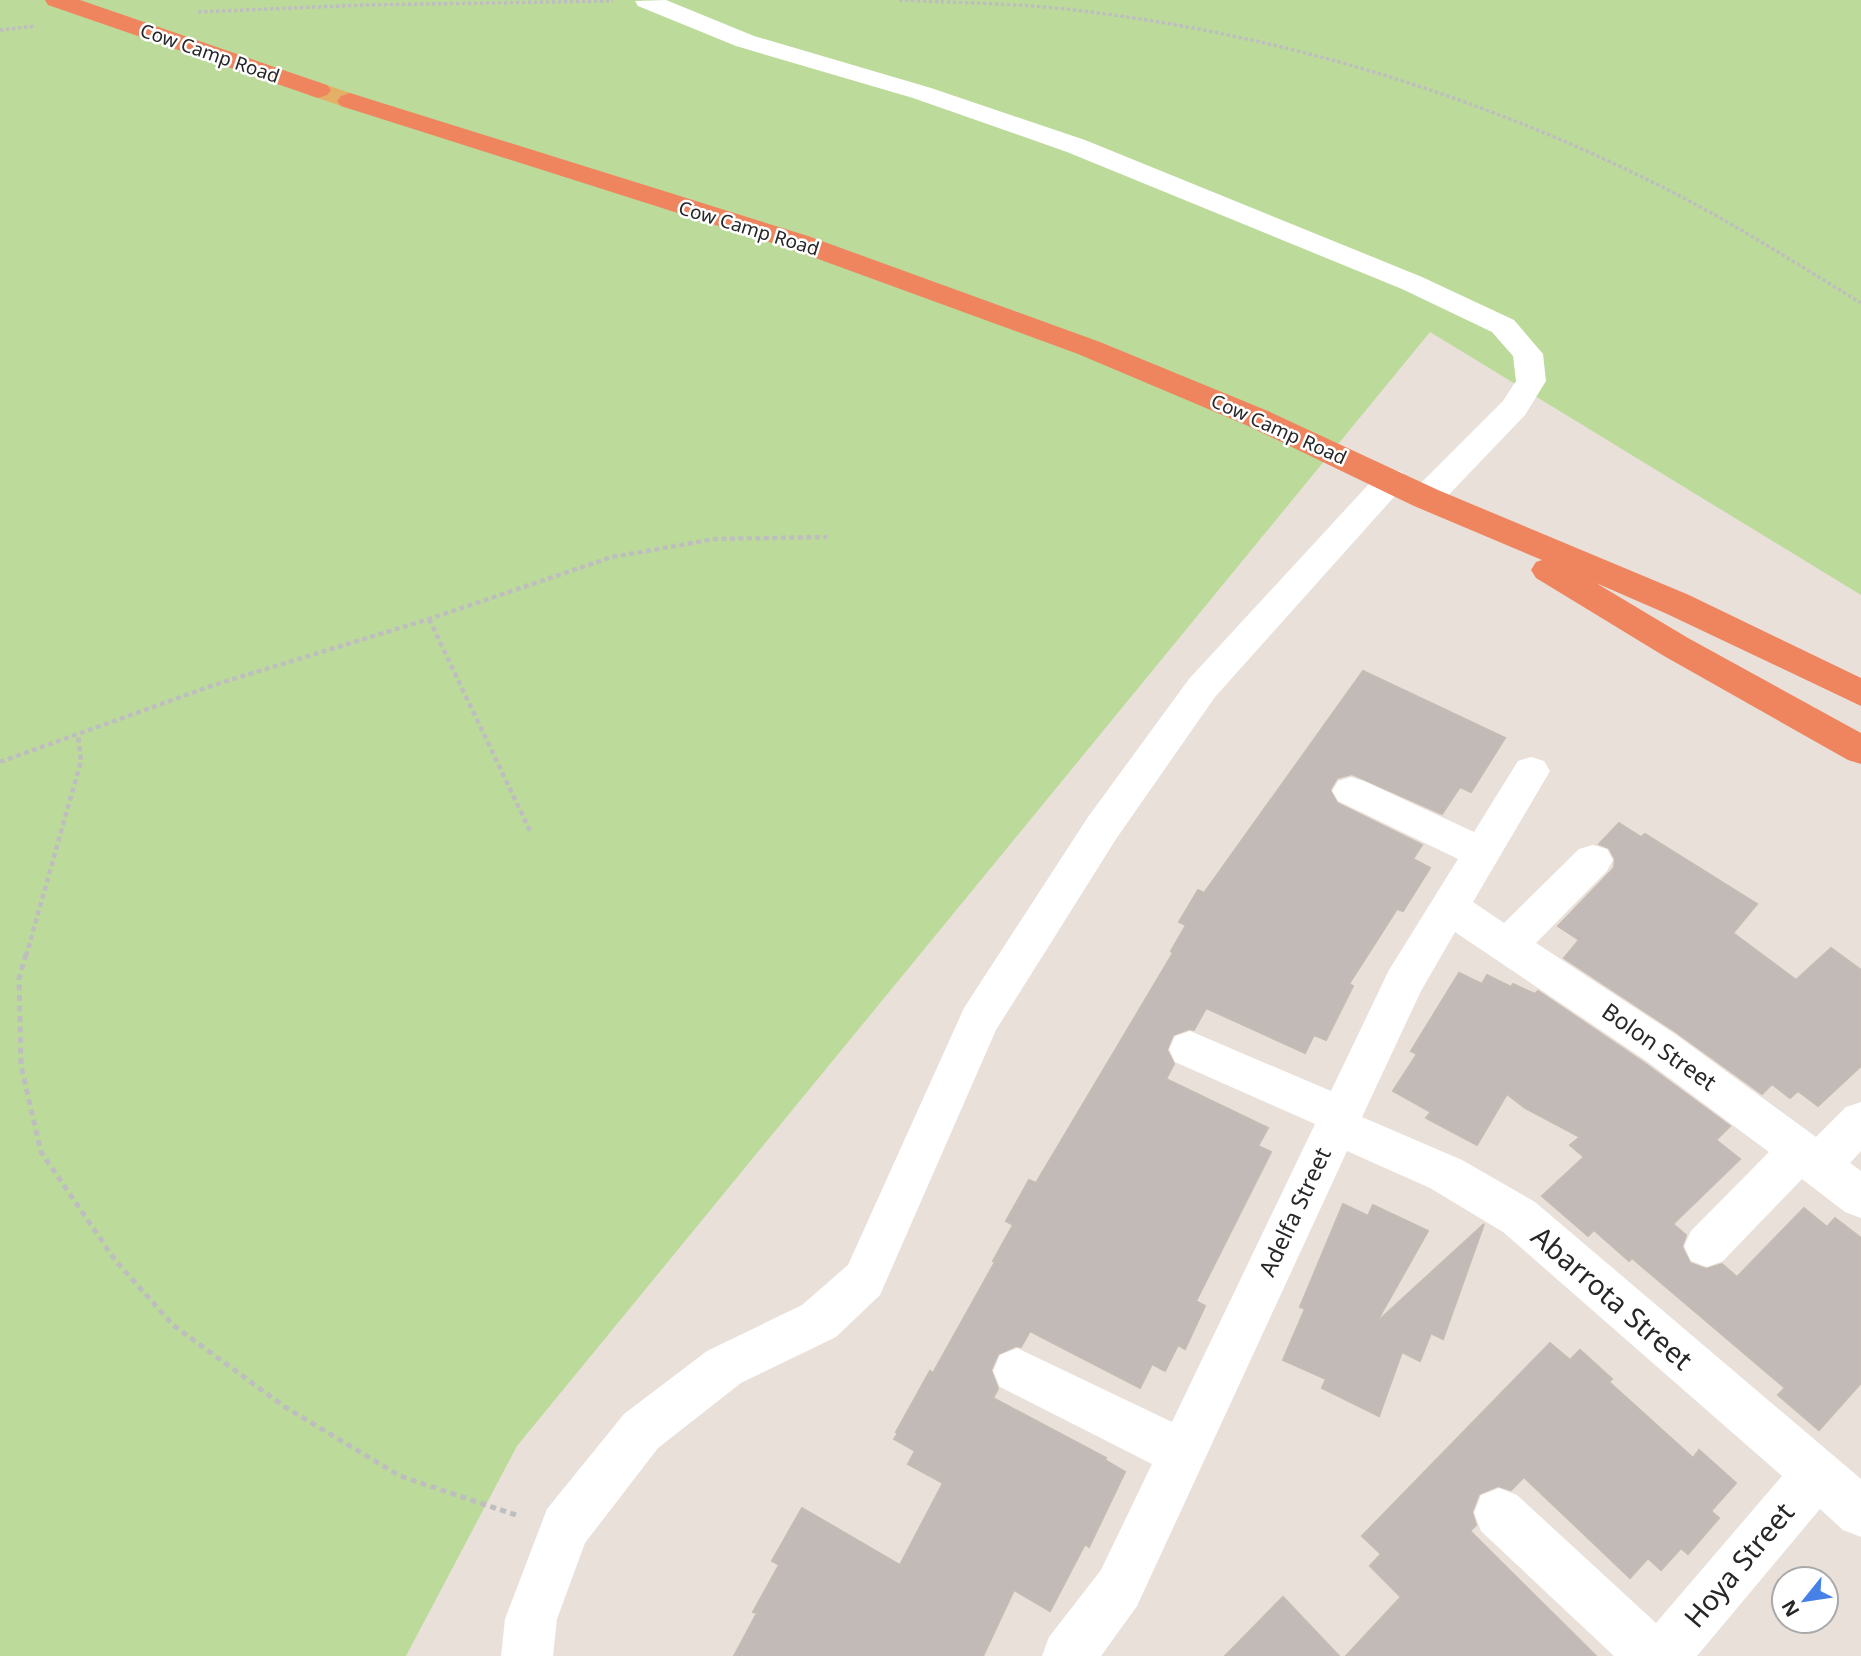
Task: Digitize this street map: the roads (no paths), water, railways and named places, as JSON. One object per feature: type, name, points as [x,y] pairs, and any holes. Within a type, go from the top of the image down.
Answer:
[{"type":"highway","name":"Cow Camp Road","points":[[57,0],[318,90]]},
{"type":"highway","name":"Cow Camp Road","points":[[350,101],[798,242],[1102,353],[1257,418],[1408,489],[1677,604],[1861,693]]},
{"type":"highway","name":"Cow Camp Road","points":[[1408,489],[1676,647],[1861,750]]},
{"type":"main road","name":"Cow Camp Road","points":[[318,90],[350,101]]},
{"type":"street","points":[[527,1656],[531,1619],[564,1530],[641,1430],[724,1367],[819,1321],[864,1280],[979,1021],[1102,828],[1202,688],[1408,489],[1514,408],[1531,380],[1528,354],[1503,326],[1412,283],[1076,146],[922,93],[745,41],[647,1]]},
{"type":"street","name":"Adelfa Street","points":[[1068,1656],[1119,1588],[1404,982],[1531,771]]},
{"type":"street","points":[[1351,791],[1482,853]]},
{"type":"street","points":[[1507,946],[1593,860]]},
{"type":"street","name":"Bolon Street","points":[[1449,907],[1660,1047],[1861,1198]]},
{"type":"street","name":"Abarrota Street","points":[[1190,1049],[1446,1174],[1519,1217],[1861,1513]]},
{"type":"street","points":[[1706,1246],[1809,1158],[1861,1121]]},
{"type":"street","points":[[1017,1371],[1183,1453]]},
{"type":"street","name":"Hoya Street","points":[[1663,1656],[1816,1475]]},
{"type":"street","points":[[1499,1513],[1653,1656]]}]
